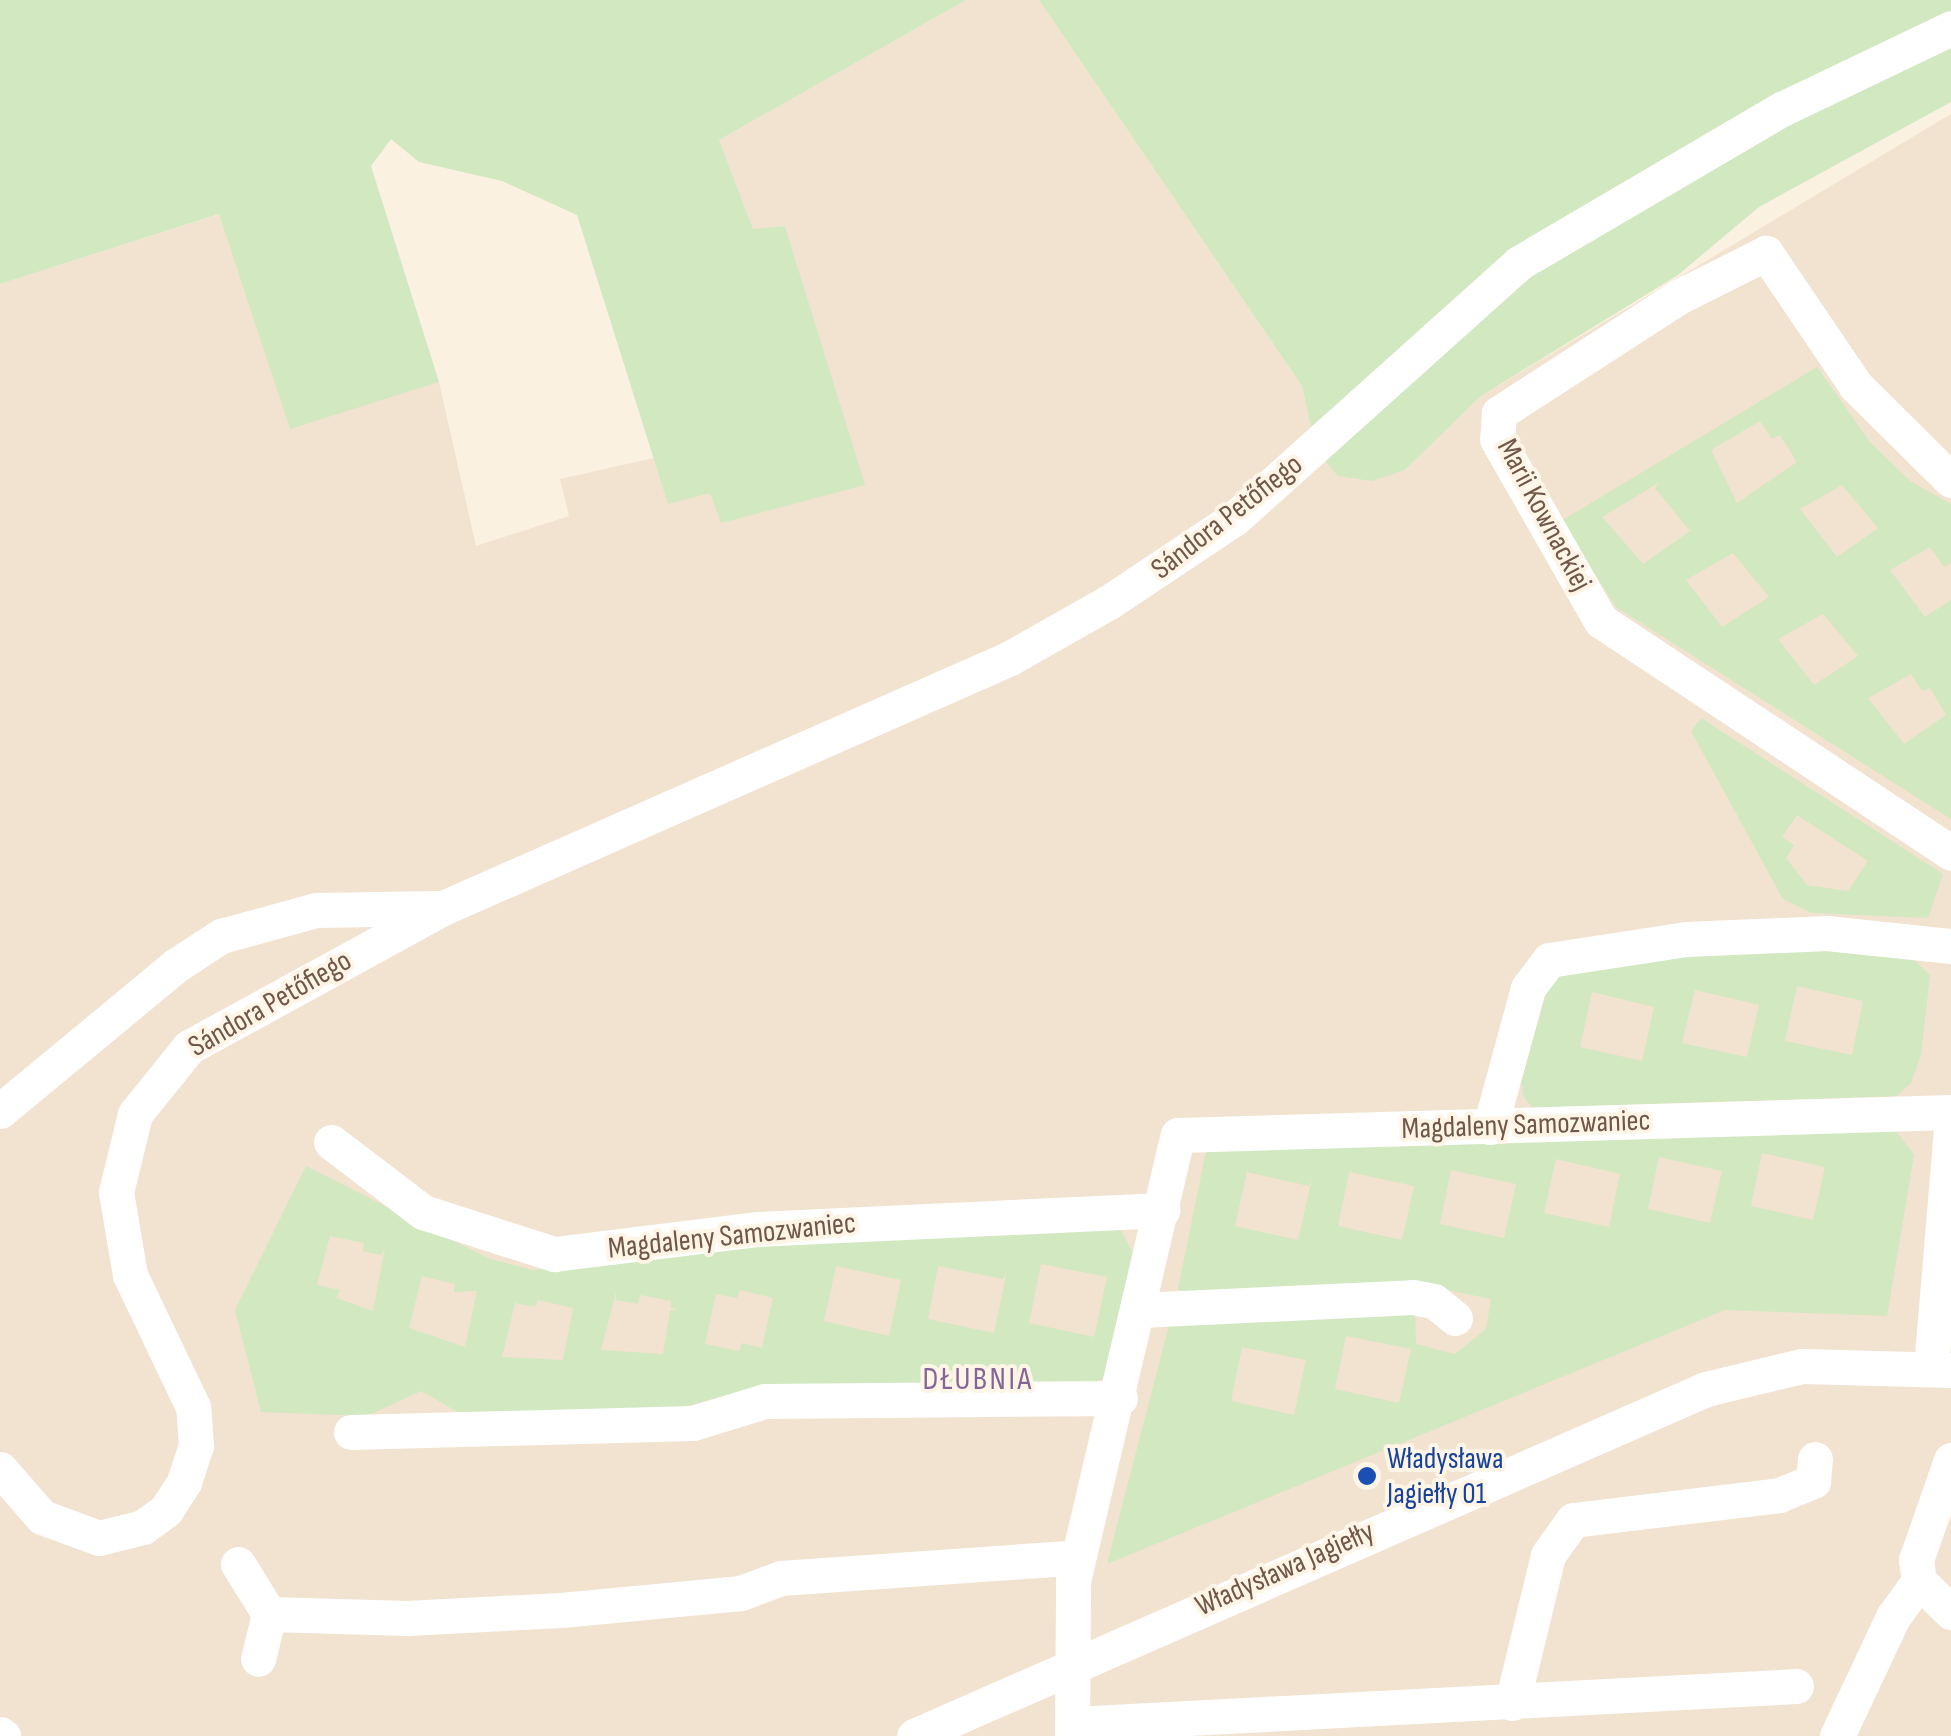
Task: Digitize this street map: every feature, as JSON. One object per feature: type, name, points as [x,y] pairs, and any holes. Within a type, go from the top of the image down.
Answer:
[{"type":"street","name":"Sándora Petőfiego","points":[[0,1469],[42,1518],[98,1538],[143,1527],[166,1510],[196,1446],[193,1407],[130,1275],[119,1231],[116,1192],[135,1114],[189,1047],[443,908],[1010,658],[1109,602],[1235,518],[1519,264],[1782,109],[1951,28]]},
{"type":"street","name":"Marii Kownackiej","points":[[1951,480],[1856,386],[1766,253],[1680,296],[1499,413],[1496,439],[1601,621],[1951,852]]},
{"type":"street","name":"Sándora Petőfiego","points":[[0,1111],[175,966],[221,936],[316,910],[443,908]]},
{"type":"street","points":[[1490,1127],[1528,988],[1549,960],[1686,940],[1828,934],[1951,946]]},
{"type":"street","name":"Magdaleny Samozwaniec","points":[[1073,1730],[1070,1608],[1078,1556],[1120,1398],[1178,1135],[1951,1112]]},
{"type":"street","points":[[1941,1368],[1951,1128]]},
{"type":"street","name":"Magdaleny Samozwaniec","points":[[331,1142],[423,1212],[554,1254],[758,1229],[1162,1210]]},
{"type":"street","points":[[1140,1310],[1414,1297],[1434,1301],[1455,1318]]},
{"type":"street","name":"Władysława Jagiełły","points":[[914,1736],[1074,1662],[1706,1389],[1802,1366],[1941,1368]]},
{"type":"street","points":[[350,1432],[693,1423],[765,1402],[1120,1398]]},
{"type":"street","points":[[1512,1703],[1548,1555],[1573,1520],[1779,1494],[1814,1482],[1815,1458]]},
{"type":"street","points":[[1837,1736],[1894,1616],[1920,1580],[1918,1540],[1951,1460]]},
{"type":"street","points":[[269,1614],[407,1618],[561,1610],[740,1592],[781,1578],[1078,1556]]},
{"type":"street","points":[[238,1564],[269,1614],[258,1659]]},
{"type":"street","points":[[1920,1580],[1951,1612]]},
{"type":"street","points":[[1073,1730],[1796,1686]]},
{"type":"shaded area","points":[[966,0],[1039,0],[1302,386],[1316,450],[1405,470],[1481,396],[1951,114],[1951,1736],[0,1736],[0,284],[220,214],[290,428],[439,382],[476,546],[569,516],[560,479],[654,458],[668,503],[711,492],[864,485],[785,226],[753,230],[719,140]]},
{"type":"green space","points":[[0,0],[966,0],[719,140],[753,229],[785,226],[865,485],[721,523],[710,493],[668,504],[577,215],[502,181],[419,162],[391,139],[371,166],[439,382],[290,429],[219,214],[0,284]]},
{"type":"green space","points":[[1039,0],[1951,0],[1951,102],[1759,207],[1678,275],[1481,396],[1405,470],[1372,481],[1338,476],[1316,450],[1302,386]]},
{"type":"green space","points":[[1817,367],[1870,442],[1910,481],[1951,504],[1951,563],[1944,567],[1930,547],[1890,570],[1925,617],[1951,600],[1951,819],[1616,607],[1561,521]],"holes":[[[1760,421],[1772,439],[1780,435],[1797,462],[1737,503],[1711,450]],[[1660,482],[1655,488],[1690,531],[1643,564],[1602,517]],[[1842,485],[1878,528],[1837,557],[1800,509]],[[1733,553],[1769,597],[1722,627],[1686,580]],[[1823,614],[1858,656],[1814,685],[1778,639]],[[1911,674],[1922,691],[1930,688],[1946,715],[1904,744],[1868,698]]]},
{"type":"green space","points":[[1701,718],[1943,874],[1928,918],[1812,913],[1783,899],[1691,731]],"holes":[[[1797,815],[1868,861],[1848,891],[1807,885],[1786,858],[1794,845],[1782,837]]]},
{"type":"green space","points":[[1880,948],[1910,956],[1930,975],[1921,1055],[1911,1083],[1896,1096],[1532,1108],[1523,1095],[1521,1081],[1551,976],[1663,954]],"holes":[[[1797,986],[1863,1001],[1852,1055],[1785,1041]],[[1695,990],[1759,1005],[1747,1057],[1682,1043]],[[1592,992],[1654,1007],[1642,1061],[1580,1047]]]},
{"type":"green space","points":[[1894,1128],[1914,1155],[1887,1316],[1725,1310],[1107,1564],[1169,1325],[1415,1309],[1416,1344],[1455,1354],[1486,1329],[1491,1299],[1419,1284],[1192,1296],[1178,1289],[1206,1151]],"holes":[[[1762,1153],[1825,1167],[1813,1220],[1751,1206]],[[1659,1157],[1722,1171],[1710,1223],[1648,1209]],[[1556,1159],[1620,1174],[1609,1227],[1544,1213]],[[1451,1170],[1516,1184],[1504,1238],[1440,1224]],[[1247,1172],[1309,1186],[1312,1178],[1298,1240],[1235,1226]],[[1349,1172],[1414,1186],[1402,1240],[1338,1226]],[[1346,1336],[1411,1349],[1399,1403],[1335,1389]],[[1242,1347],[1306,1360],[1294,1415],[1231,1401]]]},
{"type":"green space","points":[[306,1166],[490,1259],[533,1270],[753,1244],[1120,1228],[1134,1255],[1103,1379],[1090,1383],[739,1392],[664,1412],[463,1415],[421,1391],[367,1416],[261,1412],[235,1310]],"holes":[[[330,1236],[364,1243],[363,1251],[381,1255],[385,1248],[373,1311],[336,1298],[340,1290],[317,1285]],[[1041,1264],[1107,1277],[1094,1337],[1029,1323]],[[836,1266],[901,1280],[889,1336],[824,1321]],[[938,1266],[1003,1279],[1007,1270],[994,1333],[928,1319]],[[422,1276],[455,1284],[454,1292],[477,1291],[465,1347],[409,1328]],[[740,1290],[773,1298],[762,1348],[742,1343],[739,1351],[705,1344],[716,1294],[737,1298]],[[616,1292],[616,1300],[638,1304],[640,1295],[671,1301],[671,1308],[678,1310],[670,1310],[663,1354],[601,1350]],[[538,1300],[573,1308],[563,1360],[502,1357],[515,1303],[535,1307]]]},
{"type":"place","name":"Władysława Jagiełły 01","points":[[1367,1476]]},
{"type":"district","name":"DŁUBNIA","points":[[978,1380]]}]
